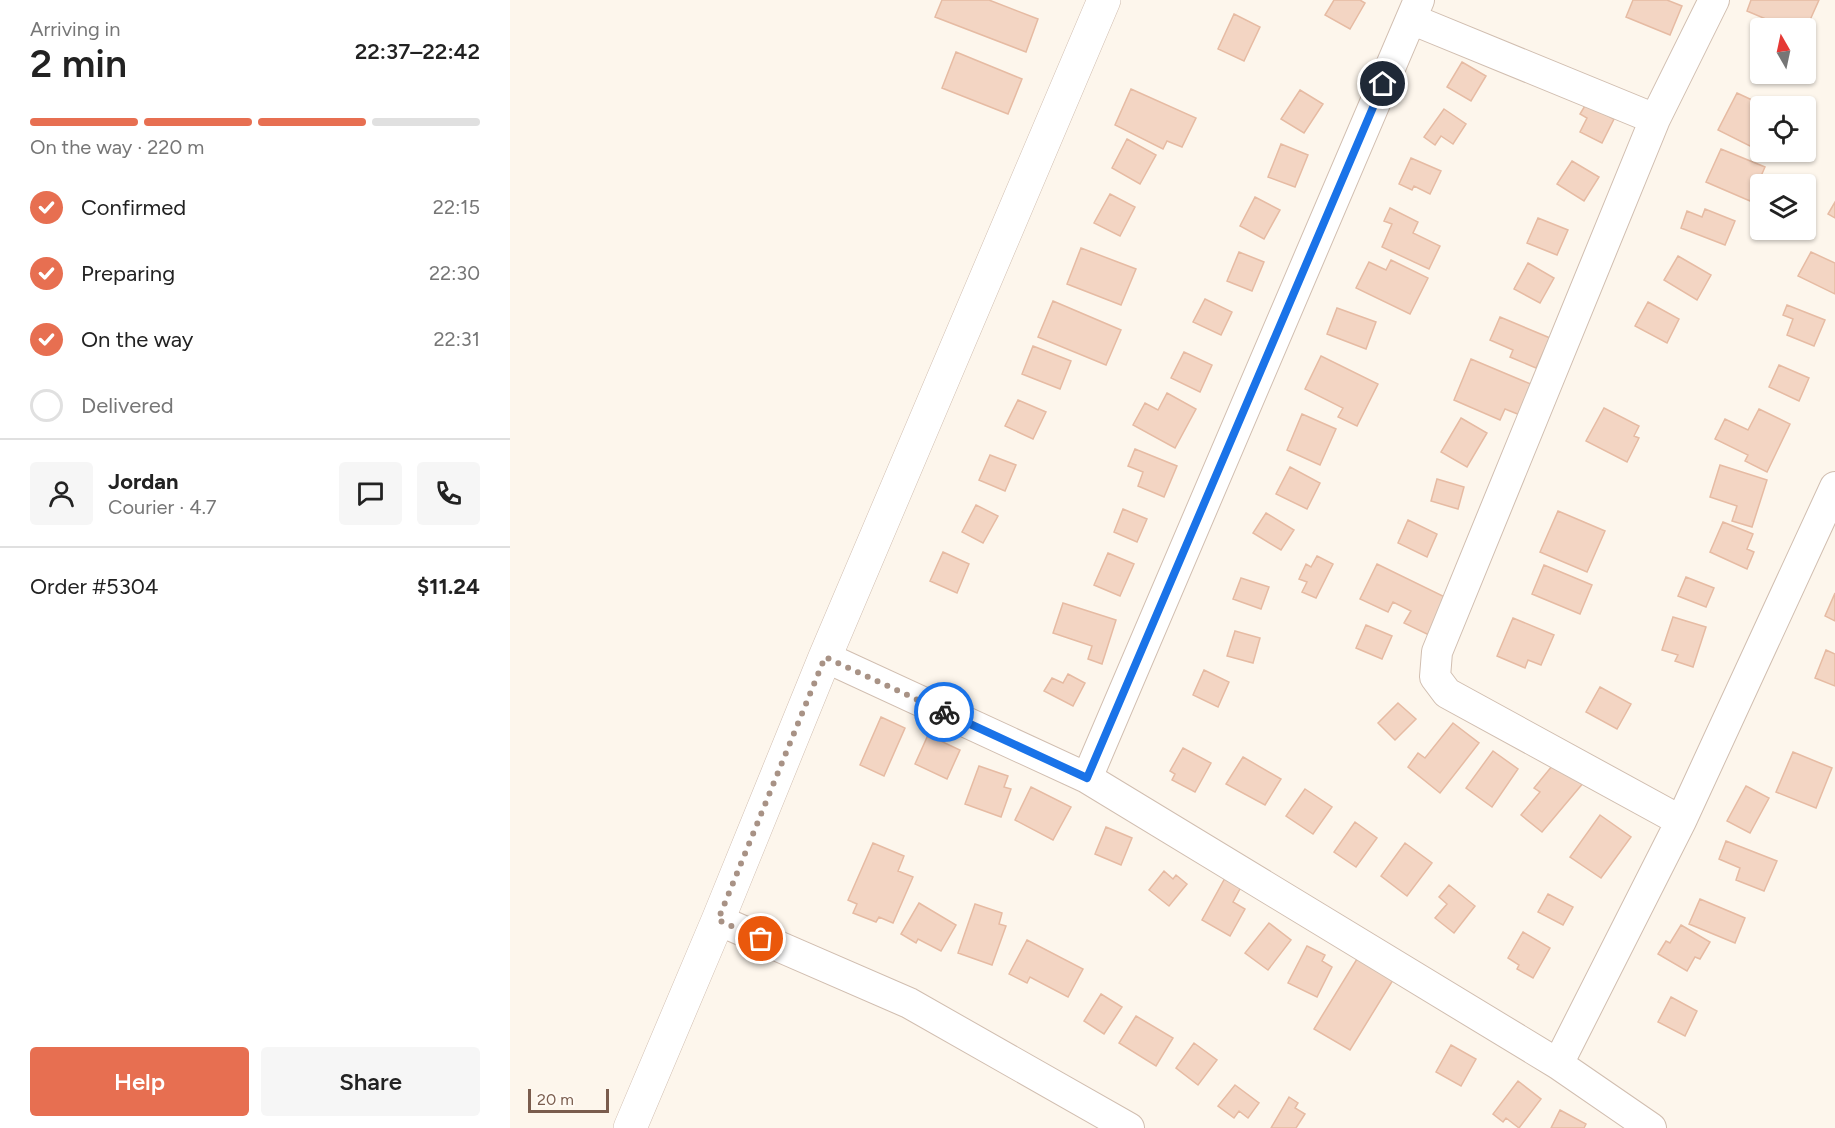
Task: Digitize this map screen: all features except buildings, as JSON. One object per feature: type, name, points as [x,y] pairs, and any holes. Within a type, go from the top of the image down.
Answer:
[{"type":"street","points":[[630,1128],[825,657],[1104,0]]},
{"type":"street","points":[[1681,820],[1447,693],[1435,677],[1437,652],[1655,119],[1714,0]]},
{"type":"street","points":[[1087,778],[1415,9],[1655,119]]},
{"type":"street","points":[[1558,1064],[1681,820],[1835,487]]},
{"type":"street","points":[[825,657],[1087,778],[1558,1064],[1651,1128]]},
{"type":"street","points":[[718,920],[909,1004],[1129,1128]]},
{"type":"way so far","points":[[761,939],[718,920],[825,657],[944,712]]},
{"type":"route","points":[[944,712],[1087,778],[1383,84]]}]
